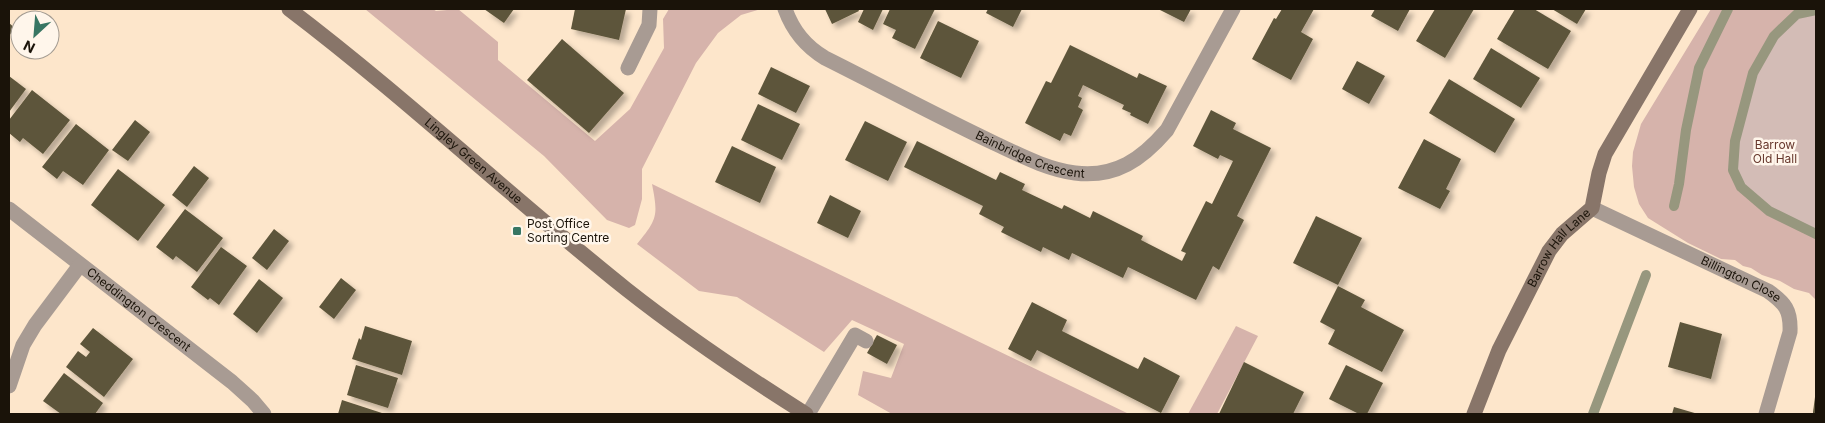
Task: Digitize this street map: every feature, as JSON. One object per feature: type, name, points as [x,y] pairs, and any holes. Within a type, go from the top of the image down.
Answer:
[{"type":"street","name":"Lingley Green Avenue","points":[[289,9],[390,89],[568,242],[628,290],[696,340],[807,414]]},
{"type":"street","points":[[628,68],[649,25],[650,9]]},
{"type":"street","name":"Bainbridge Crescent","points":[[785,9],[803,42],[825,58],[1034,161],[1056,169],[1076,173],[1118,169],[1136,160],[1152,147],[1167,130],[1233,9]]},
{"type":"street","name":"Barrow Hall Lane","points":[[1474,414],[1499,350],[1549,251],[1562,234],[1592,208],[1599,172],[1605,154],[1690,9]]},
{"type":"street","name":"Billington Close","points":[[1592,208],[1768,291],[1781,301],[1788,311],[1790,332],[1766,414]]},
{"type":"street","name":"Cheddington Crescent","points":[[9,209],[232,382],[264,414]]},
{"type":"street","points":[[9,386],[23,346],[35,325],[80,265]]},
{"type":"street","points":[[807,414],[855,335],[866,341]]},
{"type":"green space","name":"Barrow Old Hall","points":[[1816,10],[1816,234],[1780,216],[1756,201],[1738,182],[1732,163],[1743,108],[1753,74],[1760,59],[1785,24],[1802,12]]},
{"type":"shaded area","points":[[365,9],[433,9],[436,11],[458,9],[498,42],[498,60],[595,141],[630,109],[664,48],[663,19],[669,9],[761,9],[741,15],[718,33],[696,63],[642,169],[642,199],[635,225],[629,228],[607,220],[544,156]]},
{"type":"shaded area","points":[[1711,9],[1816,9],[1797,14],[1774,36],[1753,73],[1735,141],[1733,170],[1742,187],[1769,211],[1816,234],[1816,300],[1809,293],[1794,289],[1780,281],[1762,275],[1735,260],[1721,259],[1688,243],[1648,218],[1639,204],[1634,187],[1632,166],[1633,152],[1641,124]]},
{"type":"shaded area","points":[[652,184],[1129,414],[892,414],[858,395],[863,371],[891,378],[904,344],[852,320],[824,352],[737,297],[699,291],[637,244],[653,222],[655,216]]},
{"type":"shaded area","points":[[1236,326],[1258,336],[1217,414],[1188,414]]},
{"type":"building","points":[[484,9],[514,9],[504,23]]},
{"type":"building","points":[[575,9],[626,9],[619,40],[571,29]]},
{"type":"building","points":[[825,9],[858,9],[859,11],[832,24]]},
{"type":"building","points":[[864,9],[883,9],[873,30],[858,22]]},
{"type":"building","points":[[890,9],[935,9],[915,49],[892,38],[896,30],[883,24]]},
{"type":"building","points":[[988,9],[1022,9],[1013,27],[986,13]]},
{"type":"building","points":[[1158,9],[1191,9],[1184,22]]},
{"type":"building","points":[[1282,9],[1314,9],[1301,32],[1313,39],[1291,80],[1252,59],[1274,18],[1276,19]]},
{"type":"building","points":[[1375,9],[1410,9],[1398,31],[1371,16]]},
{"type":"building","points":[[1435,9],[1474,9],[1445,58],[1416,41]]},
{"type":"building","points":[[1515,9],[1534,9],[1571,31],[1548,69],[1497,39]]},
{"type":"building","points":[[1552,9],[1586,9],[1577,24]]},
{"type":"building","points":[[938,21],[979,41],[961,78],[920,58]]},
{"type":"building","points":[[562,39],[624,93],[589,133],[527,80]]},
{"type":"building","points":[[1070,45],[1137,78],[1139,73],[1167,86],[1148,124],[1122,109],[1124,105],[1083,85],[1078,96],[1082,98],[1078,107],[1083,110],[1071,136],[1064,133],[1060,141],[1025,123],[1046,81],[1051,83]]},
{"type":"building","points":[[1491,48],[1540,78],[1521,108],[1473,79]]},
{"type":"building","points":[[1357,61],[1385,76],[1369,104],[1342,89]]},
{"type":"building","points":[[771,67],[810,86],[796,113],[758,94]]},
{"type":"building","points":[[9,76],[26,89],[9,112]]},
{"type":"building","points":[[1449,79],[1515,119],[1495,153],[1429,113]]},
{"type":"building","points":[[32,90],[70,120],[43,154],[23,138],[20,142],[9,133],[9,120]]},
{"type":"building","points":[[758,104],[800,124],[782,160],[741,140]]},
{"type":"building","points":[[1211,110],[1236,123],[1233,129],[1271,148],[1237,216],[1244,220],[1219,270],[1213,266],[1196,300],[1128,267],[1123,278],[1072,253],[1069,260],[1043,247],[1041,252],[1001,232],[1004,227],[979,214],[983,206],[904,167],[917,141],[996,180],[1000,172],[1025,184],[1022,190],[1062,209],[1064,205],[1090,218],[1093,211],[1143,236],[1141,240],[1182,261],[1186,253],[1181,251],[1206,201],[1212,204],[1233,161],[1220,155],[1218,159],[1193,146]]},
{"type":"building","points":[[135,120],[150,132],[128,161],[112,150]]},
{"type":"building","points":[[865,121],[907,142],[888,181],[845,160]]},
{"type":"building","points":[[76,124],[109,150],[83,185],[63,171],[57,179],[42,167]]},
{"type":"building","points":[[1424,139],[1461,159],[1446,189],[1450,191],[1440,209],[1398,188]]},
{"type":"building","points":[[732,146],[776,167],[760,203],[715,182]]},
{"type":"building","points":[[194,166],[209,178],[187,207],[172,195]]},
{"type":"building","points":[[118,169],[165,205],[138,241],[91,205]]},
{"type":"building","points":[[830,195],[861,211],[848,238],[817,223]]},
{"type":"building","points":[[185,209],[223,238],[197,272],[176,256],[173,260],[156,247]]},
{"type":"building","points":[[1316,216],[1362,238],[1338,285],[1293,263]]},
{"type":"building","points":[[274,229],[289,241],[267,270],[252,258]]},
{"type":"building","points":[[221,247],[247,266],[219,305],[210,298],[208,300],[191,287]]},
{"type":"building","points":[[341,278],[356,290],[334,319],[319,307]]},
{"type":"building","points":[[259,279],[283,298],[257,333],[233,314]]},
{"type":"building","points":[[1338,286],[1365,300],[1361,307],[1404,330],[1382,372],[1328,344],[1335,330],[1320,322]]},
{"type":"building","points":[[1032,302],[1067,320],[1062,331],[1138,369],[1144,357],[1180,376],[1161,413],[1037,350],[1031,361],[1008,349]]},
{"type":"building","points":[[1680,322],[1722,334],[1711,379],[1668,367]]},
{"type":"building","points":[[365,326],[412,341],[402,375],[352,359]]},
{"type":"building","points":[[93,328],[133,359],[104,397],[66,367],[78,351],[86,357],[90,352],[80,344]]},
{"type":"building","points":[[877,335],[897,345],[887,364],[867,353]]},
{"type":"building","points":[[1244,362],[1304,392],[1293,414],[1219,414]]},
{"type":"building","points":[[356,365],[398,378],[388,408],[347,395]]},
{"type":"building","points":[[1346,365],[1383,383],[1367,414],[1359,414],[1329,399]]},
{"type":"building","points":[[64,373],[103,403],[95,414],[61,414],[43,401]]},
{"type":"building","points":[[1815,397],[1816,414],[1813,414],[1813,412]]},
{"type":"building","points":[[342,400],[385,414],[338,414]]},
{"type":"building","points":[[1674,407],[1698,414],[1672,414]]},
{"type":"waterway","points":[[1674,206],[1679,184],[1686,130],[1699,68],[1728,9]]},
{"type":"waterway","points":[[1816,10],[1797,14],[1774,36],[1753,73],[1735,141],[1733,170],[1741,187],[1769,211],[1816,234]]},
{"type":"waterway","points":[[1593,414],[1646,275]]},
{"type":"place","name":"Post Office Sorting Centre","points":[[517,231]]}]
